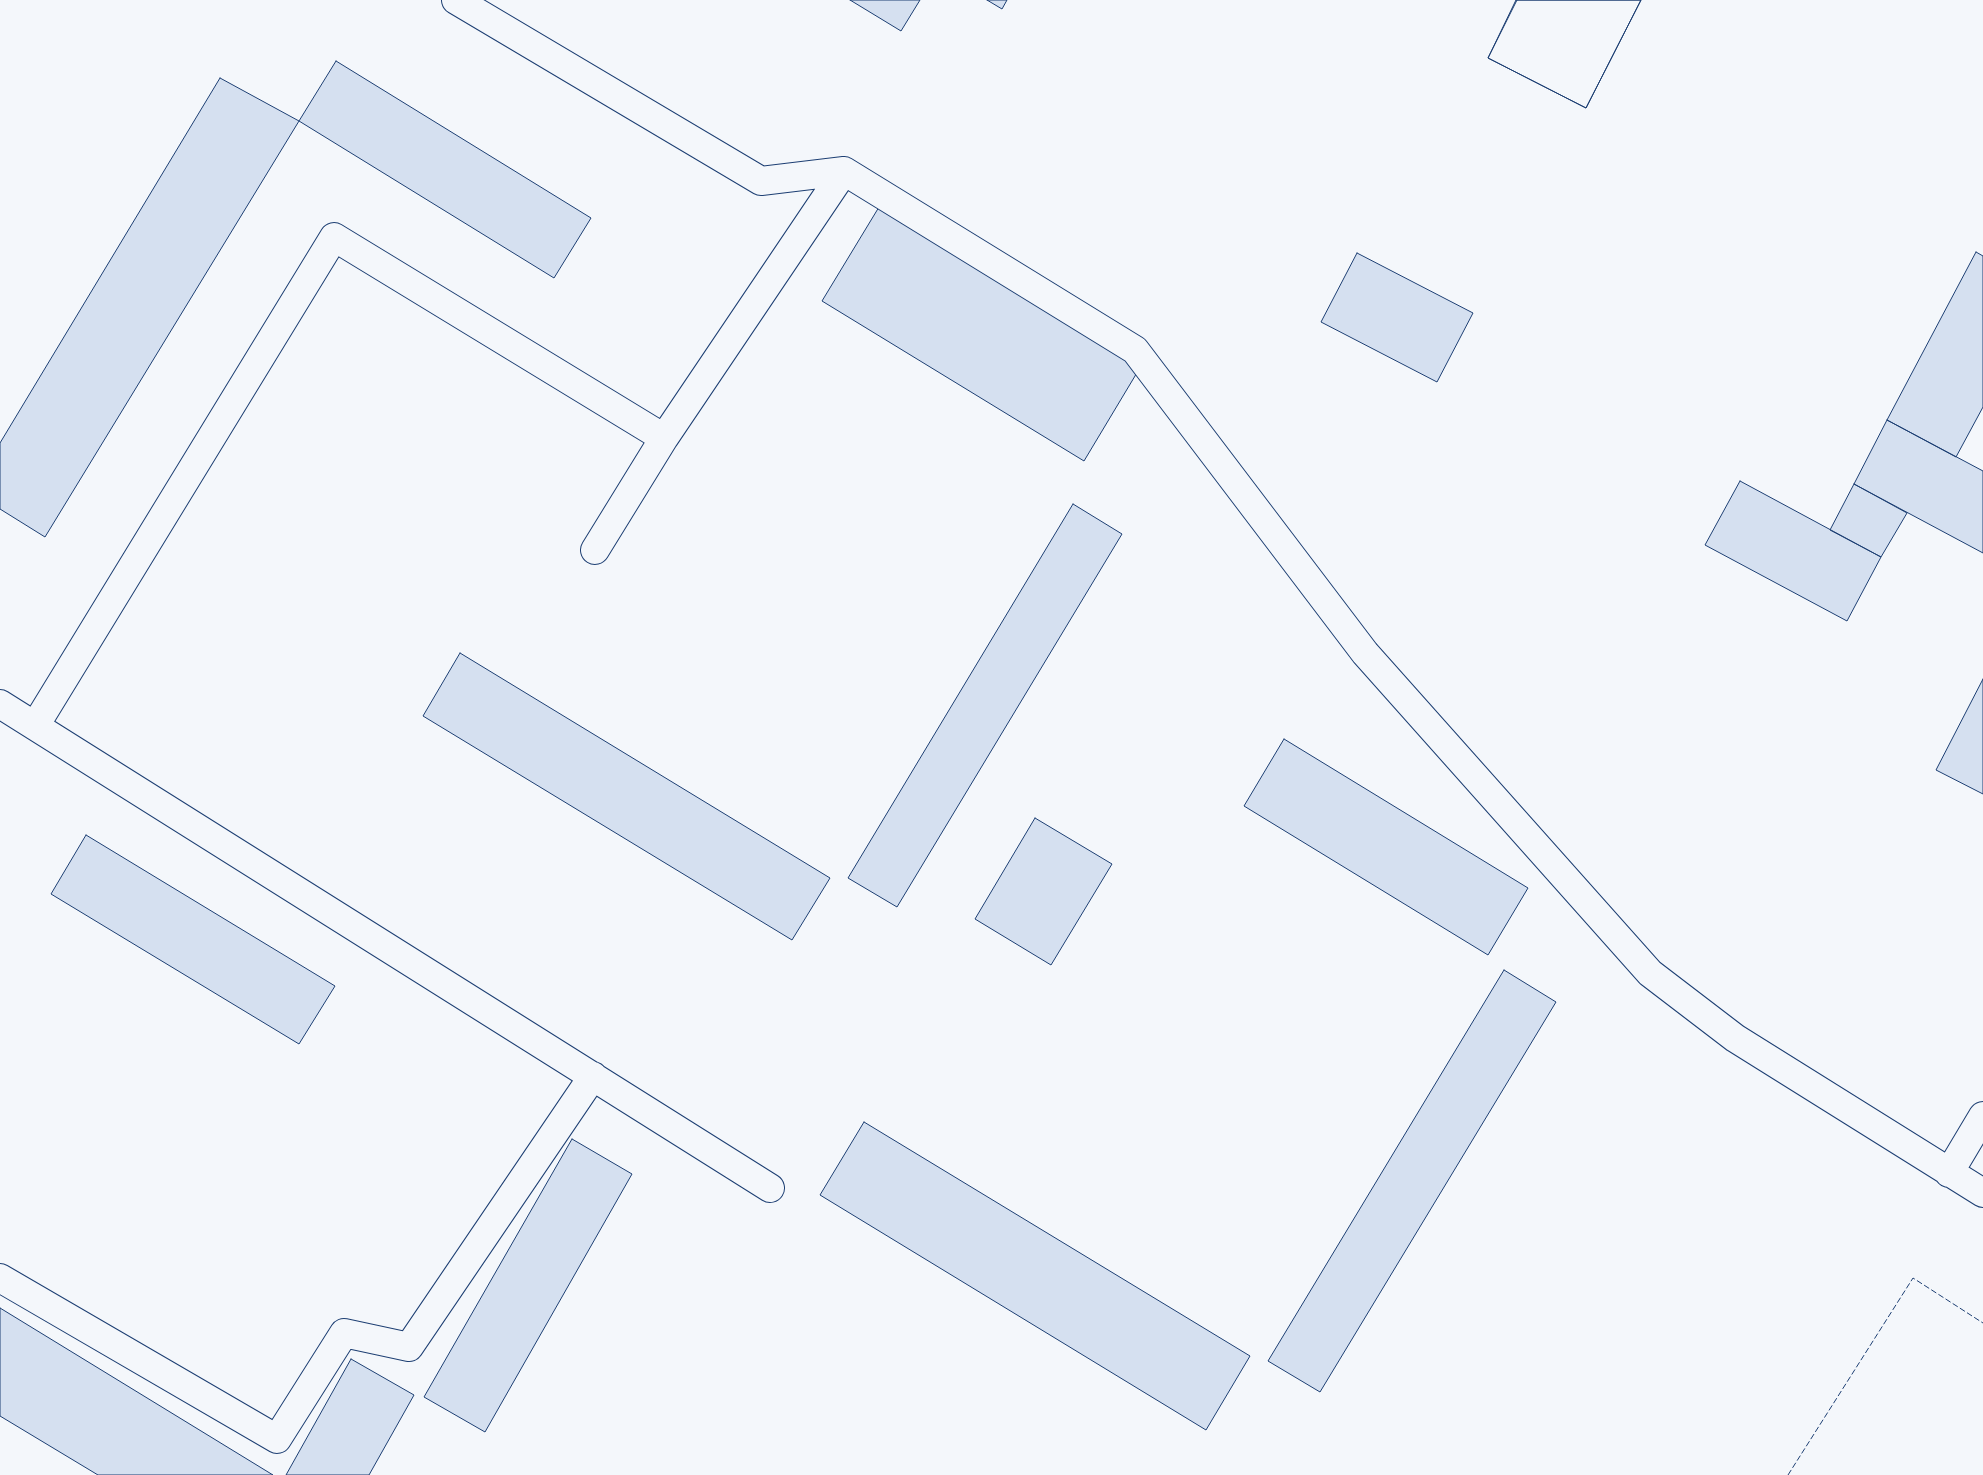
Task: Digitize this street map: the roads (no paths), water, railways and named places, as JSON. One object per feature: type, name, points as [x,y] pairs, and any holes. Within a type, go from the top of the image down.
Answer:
[{"type":"lane","points":[[456,0],[761,181],[844,171],[1135,350],[1365,653],[1650,973],[1735,1038],[1983,1193]]},
{"type":"lane","points":[[595,550],[664,438],[844,171]]},
{"type":"lane","points":[[34,726],[334,237],[664,438]]},
{"type":"lane","points":[[0,704],[770,1188]]},
{"type":"lane","points":[[0,1278],[277,1439],[344,1333],[409,1347],[593,1076]]},
{"type":"lane","points":[[1949,1173],[1983,1116]]}]
